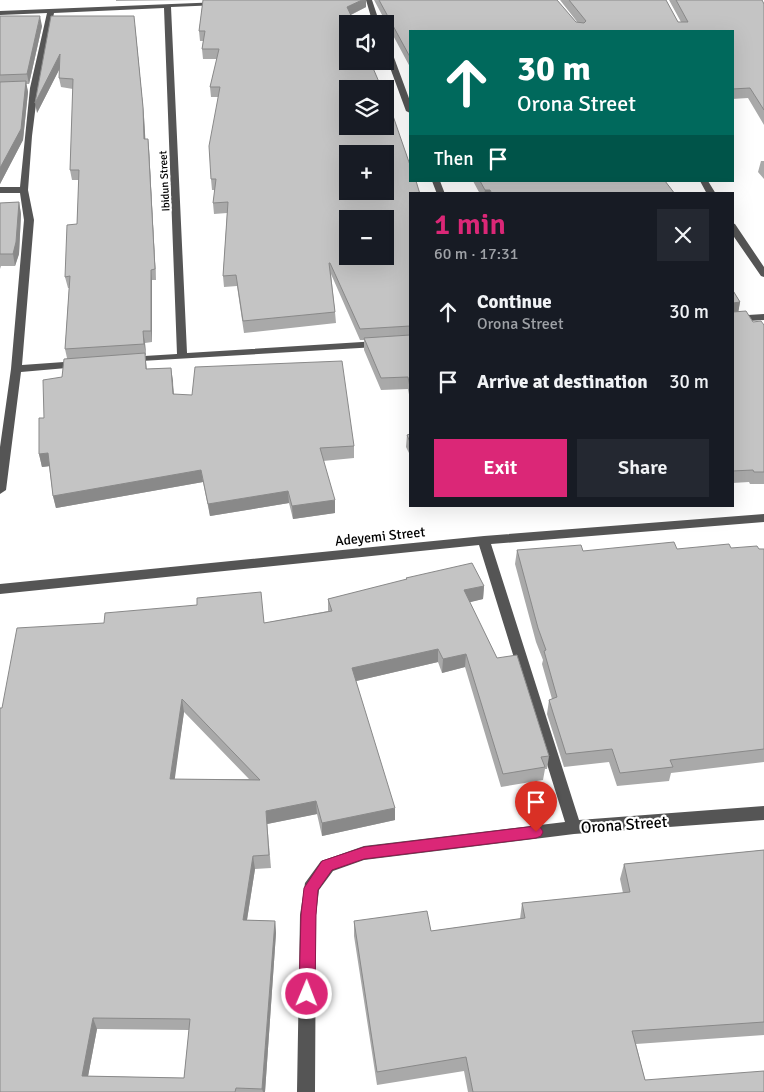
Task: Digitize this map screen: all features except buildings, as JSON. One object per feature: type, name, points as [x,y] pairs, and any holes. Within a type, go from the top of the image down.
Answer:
[{"type":"street","points":[[368,0],[374,15]]},
{"type":"street","points":[[0,13],[232,2]]},
{"type":"street","name":"Ibidun Street","points":[[167,5],[182,356]]},
{"type":"street","points":[[0,490],[16,369],[29,220],[24,190],[30,89],[51,11]]},
{"type":"street","points":[[394,68],[409,108]]},
{"type":"street","points":[[0,190],[24,190]]},
{"type":"street","points":[[734,229],[764,274]]},
{"type":"street","points":[[734,319],[764,317]]},
{"type":"street","points":[[114,362],[409,342]]},
{"type":"street","points":[[16,369],[84,364]]},
{"type":"street","name":"Adeyemi Street","points":[[0,589],[484,540],[764,518]]},
{"type":"street","points":[[484,540],[574,827]]},
{"type":"street","name":"Orona Street","points":[[306,1092],[308,924],[311,888],[327,866],[364,853],[574,827],[764,813]]},
{"type":"route","points":[[307,994],[308,915],[311,888],[327,866],[364,853],[536,832]]}]
